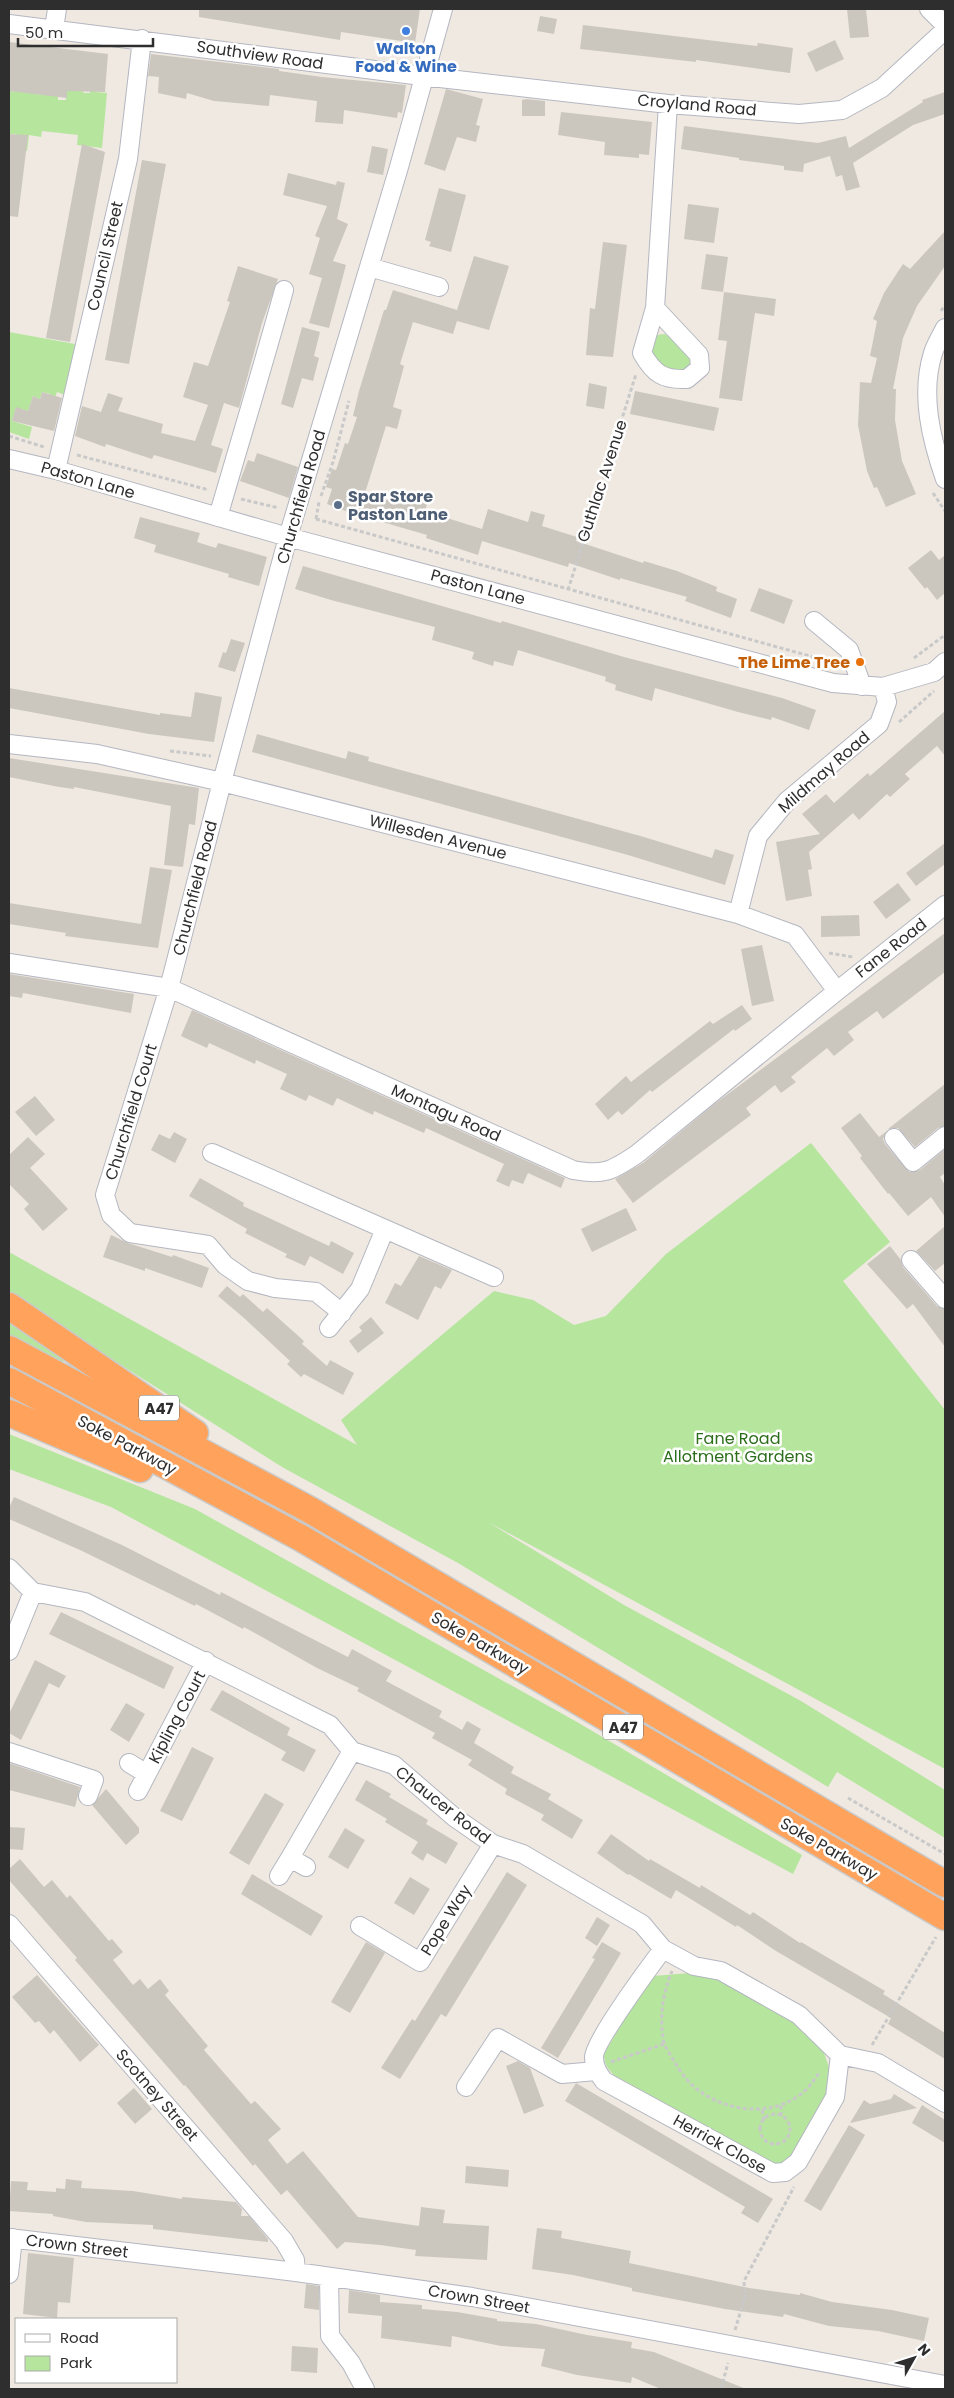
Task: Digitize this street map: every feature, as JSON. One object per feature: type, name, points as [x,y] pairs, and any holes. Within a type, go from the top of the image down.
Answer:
[{"type":"highway","name":"A47","points":[[9,1306],[310,1510]]},
{"type":"highway","name":"Soke Parkway","points":[[9,1349],[310,1510],[945,1884]]},
{"type":"highway","name":"Soke Parkway","points":[[9,1381],[301,1538],[937,1924]]},
{"type":"highway","name":"A47","points":[[9,1413],[301,1538]]},
{"type":"street","points":[[54,29],[57,9]]},
{"type":"street","name":"Churchfield Road","points":[[169,988],[288,537],[399,167],[422,76],[443,9]]},
{"type":"street","points":[[929,9],[945,25]]},
{"type":"street","name":"Southview Road","points":[[9,24],[142,39],[422,76]]},
{"type":"street","name":"Croyland Road","points":[[422,76],[668,104],[799,114],[842,110],[882,88],[945,30]]},
{"type":"street","name":"Council Street","points":[[56,470],[128,159],[142,39]]},
{"type":"street","points":[[655,308],[692,345],[699,355],[700,368],[687,379],[673,380],[660,374],[650,368],[642,353],[655,308],[668,104]]},
{"type":"street","points":[[369,267],[439,287]]},
{"type":"street","points":[[218,517],[242,436],[252,410],[284,290]]},
{"type":"street","points":[[945,328],[933,353],[926,399],[937,455],[945,479]]},
{"type":"street","name":"Paston Lane","points":[[9,459],[56,470],[288,537],[833,683],[884,687],[934,672],[945,662]]},
{"type":"street","points":[[814,621],[848,650],[862,686]]},
{"type":"street","name":"Mildmay Road","points":[[738,914],[758,836],[787,801],[879,724],[887,702],[884,687]]},
{"type":"street","name":"Willesden Avenue","points":[[9,744],[97,754],[222,782],[738,914],[795,935],[837,991]]},
{"type":"street","name":"Fane Road","points":[[837,991],[945,905]]},
{"type":"street","name":"Montagu Road","points":[[9,963],[169,988],[573,1170],[594,1174],[616,1168],[637,1154],[837,991]]},
{"type":"street","name":"Churchfield Court","points":[[169,988],[105,1195],[111,1216],[130,1233],[208,1244],[225,1265],[248,1281],[276,1288],[316,1292],[342,1313]]},
{"type":"street","points":[[894,1138],[913,1162],[945,1136]]},
{"type":"street","points":[[212,1153],[494,1277]]},
{"type":"street","points":[[329,1328],[360,1289],[384,1229]]},
{"type":"street","points":[[911,1260],[942,1292]]},
{"type":"street","points":[[9,1568],[33,1592],[85,1602],[330,1724],[352,1751],[280,1876]]},
{"type":"street","points":[[9,1651],[33,1592]]},
{"type":"street","name":"Kipling Court","points":[[138,1792],[206,1661]]},
{"type":"street","name":"Chaucer Road","points":[[352,1751],[394,1765],[454,1817],[493,1844],[522,1854],[642,1924],[670,1953],[694,1966],[721,1971],[799,2015],[839,2062]]},
{"type":"street","points":[[9,1752],[94,1780],[88,1796]]},
{"type":"street","name":"Kipling Court","points":[[130,1763],[147,1774]]},
{"type":"street","name":"Pope Way","points":[[360,1926],[420,1962],[493,1844]]},
{"type":"street","points":[[290,1858],[306,1867]]},
{"type":"street","name":"Scotney Street","points":[[9,1924],[284,2242],[295,2260],[296,2272]]},
{"type":"street","points":[[466,2087],[498,2038],[562,2074],[596,2069],[594,2055],[624,2003],[670,1953]]},
{"type":"street","points":[[798,2162],[835,2097],[839,2062],[863,2060],[878,2063],[945,2103]]},
{"type":"street","name":"Herrick Close","points":[[596,2069],[604,2081],[773,2173],[785,2172],[798,2162]]},
{"type":"street","points":[[9,2274],[11,2238]]},
{"type":"street","name":"Crown Street","points":[[11,2238],[329,2276],[472,2297],[945,2385]]},
{"type":"street","points":[[329,2276],[330,2336],[351,2363],[365,2389]]},
{"type":"path","name":"Guthlac Avenue","points":[[561,609],[642,353]]},
{"type":"path","points":[[316,520],[320,498],[333,462],[350,400]]},
{"type":"path","points":[[9,436],[225,495],[296,512],[316,520],[856,669]]},
{"type":"path","points":[[907,662],[922,654],[945,635]]},
{"type":"path","points":[[895,725],[938,687]]},
{"type":"path","points":[[168,750],[214,756],[218,754]]},
{"type":"path","points":[[828,952],[847,957],[858,956]]},
{"type":"path","points":[[848,1798],[945,1854]]},
{"type":"path","points":[[863,2060],[937,1937],[937,1924]]},
{"type":"path","points":[[670,1953],[661,2002],[664,2044],[680,2071],[693,2086],[708,2096],[727,2104],[762,2110],[781,2106],[808,2088],[821,2069],[839,2062]]},
{"type":"path","points":[[596,2069],[664,2044]]},
{"type":"path","points":[[781,2106],[781,2116]]},
{"type":"path","points":[[762,2110],[764,2120]]},
{"type":"path","points":[[771,2115],[781,2116],[788,2122],[790,2132],[788,2137],[780,2144],[770,2144],[763,2138],[760,2129],[764,2120],[771,2115]]},
{"type":"path","points":[[721,2389],[745,2297],[744,2281],[794,2188],[798,2162]]},
{"type":"green space","points":[[38,68],[35,94],[45,95],[47,72],[58,86],[58,100],[66,100],[68,74],[84,93],[90,93],[91,78],[96,92],[107,93],[102,148],[77,145],[78,135],[42,131],[41,137],[29,135],[27,151],[23,151],[16,134],[9,134],[9,91],[32,93]]},
{"type":"green space","points":[[9,332],[75,344],[65,395],[57,392],[54,400],[49,398],[50,394],[42,392],[40,399],[33,396],[28,411],[16,408],[12,421],[32,427],[29,439],[9,432]]},
{"type":"green space","points":[[665,334],[694,359],[693,367],[678,371],[662,368],[654,358],[651,350],[657,335]]},
{"type":"green space","name":"Fane Road Allotment Gardens","points":[[811,1143],[890,1242],[843,1281],[945,1410],[945,1769],[488,1522],[624,1605],[801,1701],[945,1790],[945,1838],[837,1772],[828,1787],[458,1563],[282,1467],[9,1294],[9,1252],[357,1445],[341,1420],[494,1291],[533,1300],[574,1325],[606,1316],[666,1254]]},
{"type":"green space","points":[[9,1323],[64,1359],[62,1366],[9,1337]]},
{"type":"green space","points":[[9,1434],[195,1509],[577,1722],[802,1855],[793,1874],[111,1507],[9,1469]]},
{"type":"green space","points":[[690,1973],[717,1977],[801,2026],[823,2050],[831,2073],[830,2090],[793,2158],[777,2167],[754,2159],[616,2077],[606,2064],[604,2054],[639,1994],[653,1976]]},
{"type":"building","points":[[199,9],[420,9],[415,43],[341,32],[340,40],[199,17]]},
{"type":"building","points":[[847,9],[866,9],[869,37],[850,38]]},
{"type":"building","points":[[540,16],[557,19],[554,34],[537,31]]},
{"type":"building","points":[[583,25],[757,46],[758,43],[793,48],[790,73],[696,60],[696,62],[580,49]]},
{"type":"building","points":[[835,40],[844,59],[816,72],[807,53]]},
{"type":"building","points":[[9,42],[108,54],[105,92],[67,91],[67,98],[9,91]]},
{"type":"building","points":[[151,54],[279,69],[279,71],[322,77],[406,85],[402,113],[398,112],[397,118],[344,110],[343,124],[315,122],[317,101],[270,95],[269,106],[214,101],[187,93],[186,99],[158,93],[159,77],[148,76]]},
{"type":"building","points":[[446,89],[483,99],[476,125],[480,126],[476,142],[457,137],[445,171],[424,164]]},
{"type":"building","points":[[945,92],[945,114],[913,125],[853,163],[860,187],[846,191],[842,175],[836,177],[830,156],[804,164],[803,172],[784,170],[784,166],[681,149],[684,126],[818,143],[846,136],[849,148],[923,102],[922,100]]},
{"type":"building","points":[[522,100],[545,101],[545,116],[522,116]]},
{"type":"building","points":[[561,112],[652,122],[649,155],[639,154],[639,158],[604,155],[605,142],[558,135]]},
{"type":"building","points":[[9,134],[28,135],[18,217],[9,216]]},
{"type":"building","points":[[82,144],[105,152],[70,342],[46,338]]},
{"type":"building","points":[[372,146],[388,149],[383,175],[367,172]]},
{"type":"building","points":[[142,160],[166,164],[129,364],[105,360]]},
{"type":"building","points":[[288,173],[336,185],[337,181],[345,183],[337,219],[348,224],[333,261],[346,265],[329,328],[309,323],[322,278],[309,274],[320,238],[315,236],[327,206],[283,195]]},
{"type":"building","points":[[439,188],[466,195],[451,252],[429,246],[431,242],[425,240]]},
{"type":"building","points":[[688,204],[719,208],[714,243],[684,239]]},
{"type":"building","points":[[945,231],[945,266],[917,306],[903,338],[893,389],[896,389],[895,420],[902,461],[916,494],[886,507],[877,487],[874,488],[867,471],[858,425],[860,382],[871,383],[877,358],[870,356],[877,321],[873,319],[884,293],[903,264],[910,269]]},
{"type":"building","points":[[603,242],[627,245],[613,357],[586,355],[590,308],[595,309]]},
{"type":"building","points":[[706,254],[728,257],[723,292],[701,289]]},
{"type":"building","points":[[474,256],[509,266],[489,330],[457,321],[453,334],[413,322],[400,364],[404,366],[393,407],[402,410],[397,429],[386,426],[365,493],[400,504],[402,497],[427,504],[425,511],[482,529],[488,509],[528,522],[531,511],[545,515],[542,526],[577,537],[576,541],[643,563],[644,561],[677,571],[717,587],[716,591],[737,599],[731,618],[685,601],[687,597],[620,578],[620,580],[569,563],[568,567],[482,541],[478,555],[426,538],[427,535],[372,519],[372,521],[327,504],[332,489],[326,487],[332,469],[336,470],[345,443],[348,444],[357,417],[353,416],[359,391],[384,310],[386,310],[393,290],[457,310]]},
{"type":"building","points":[[238,266],[278,279],[262,323],[239,408],[224,403],[211,445],[223,449],[216,473],[154,455],[152,459],[106,444],[105,447],[75,436],[82,406],[101,412],[108,393],[123,398],[118,411],[163,424],[161,433],[195,441],[208,405],[183,397],[194,362],[208,366],[230,302],[227,301]]},
{"type":"building","points":[[724,292],[776,299],[774,316],[755,313],[742,401],[719,398],[727,341],[718,340]]},
{"type":"building","points":[[302,327],[320,332],[314,356],[319,358],[313,381],[302,378],[293,408],[281,404]]},
{"type":"building","points":[[589,383],[607,387],[604,409],[586,406]]},
{"type":"building","points":[[635,391],[719,408],[714,431],[630,414]]},
{"type":"building","points":[[42,392],[62,398],[54,431],[12,421],[16,407],[28,411],[33,396],[40,399]]},
{"type":"building","points":[[257,453],[298,467],[289,498],[240,481],[248,460],[254,462]]},
{"type":"building","points":[[140,517],[200,533],[197,542],[216,548],[218,543],[267,557],[259,586],[228,577],[229,574],[154,552],[156,545],[134,538]]},
{"type":"building","points":[[931,550],[939,560],[945,555],[945,593],[937,600],[927,587],[925,589],[908,568]]},
{"type":"building","points":[[303,566],[624,657],[782,698],[816,710],[809,730],[772,717],[771,720],[738,712],[655,688],[652,701],[615,690],[616,685],[605,681],[606,677],[518,650],[513,666],[494,661],[493,666],[472,659],[474,652],[432,640],[435,627],[295,589]]},
{"type":"building","points":[[759,588],[793,600],[784,624],[750,611]]},
{"type":"building","points":[[231,639],[245,643],[235,672],[218,667],[223,652],[226,653]]},
{"type":"building","points":[[9,688],[160,715],[160,713],[191,717],[195,692],[222,697],[214,742],[149,734],[9,708]]},
{"type":"building","points":[[945,711],[945,756],[937,746],[905,774],[910,779],[890,797],[887,794],[859,820],[853,813],[809,852],[812,869],[808,870],[812,896],[786,901],[776,842],[820,834],[802,814],[826,794],[834,803],[868,773],[870,776]]},
{"type":"building","points":[[257,734],[346,759],[348,751],[369,757],[368,761],[644,837],[712,858],[715,849],[734,855],[725,885],[628,855],[252,752]]},
{"type":"building","points":[[9,758],[199,788],[195,825],[189,824],[183,867],[164,865],[171,806],[74,787],[74,789],[59,787],[9,777]]},
{"type":"building","points":[[945,843],[945,864],[916,886],[906,873]]},
{"type":"building","points":[[150,867],[172,870],[158,948],[65,936],[66,933],[9,924],[9,903],[141,924]]},
{"type":"building","points":[[898,883],[911,900],[886,919],[873,902]]},
{"type":"building","points":[[859,915],[860,936],[821,937],[821,916]]},
{"type":"building","points":[[945,933],[945,972],[883,1019],[877,1011],[848,1032],[854,1040],[834,1056],[827,1048],[791,1077],[796,1082],[781,1093],[775,1085],[746,1108],[751,1115],[633,1203],[615,1179],[643,1163],[713,1105]]},
{"type":"building","points":[[762,945],[774,1001],[752,1006],[741,949]]},
{"type":"building","points":[[9,974],[134,994],[131,1013],[23,993],[22,998],[9,996]]},
{"type":"building","points":[[742,1005],[752,1019],[735,1031],[734,1029],[652,1092],[650,1090],[622,1115],[618,1111],[608,1120],[595,1104],[626,1076],[631,1082],[710,1021],[713,1024]]},
{"type":"building","points":[[192,1010],[565,1178],[561,1188],[528,1173],[523,1184],[512,1180],[509,1187],[496,1181],[504,1164],[426,1128],[424,1133],[374,1111],[373,1115],[337,1098],[333,1106],[309,1095],[306,1101],[280,1089],[287,1074],[256,1060],[255,1064],[209,1043],[207,1048],[181,1036]]},
{"type":"building","points":[[945,1084],[945,1126],[938,1128],[915,1147],[898,1128],[888,1129]]},
{"type":"building","points":[[35,1096],[55,1120],[36,1136],[15,1112]]},
{"type":"building","points":[[860,1113],[879,1137],[887,1131],[883,1139],[885,1144],[909,1172],[920,1170],[945,1149],[945,1173],[940,1177],[945,1185],[945,1217],[931,1197],[908,1216],[888,1194],[860,1158],[862,1156],[841,1128]]},
{"type":"building","points":[[174,1132],[187,1139],[175,1163],[151,1150],[159,1134],[170,1139]]},
{"type":"building","points":[[28,1137],[45,1154],[30,1168],[68,1209],[43,1231],[24,1209],[29,1204],[9,1184],[9,1155]]},
{"type":"building","points":[[200,1178],[244,1203],[243,1206],[329,1246],[331,1241],[354,1253],[343,1274],[310,1256],[305,1266],[285,1257],[287,1254],[245,1233],[247,1229],[189,1196]]},
{"type":"building","points":[[626,1208],[637,1230],[592,1252],[581,1229]]},
{"type":"building","points":[[945,1226],[945,1263],[935,1271],[916,1251]]},
{"type":"building","points":[[111,1235],[128,1243],[172,1257],[173,1255],[209,1268],[202,1288],[145,1268],[145,1271],[103,1257]]},
{"type":"building","points":[[890,1246],[901,1260],[903,1267],[937,1306],[945,1309],[945,1347],[913,1304],[907,1309],[867,1264]]},
{"type":"building","points":[[419,1256],[452,1270],[441,1289],[435,1286],[418,1320],[385,1303],[395,1283],[401,1286]]},
{"type":"building","points":[[227,1286],[240,1297],[243,1294],[263,1312],[267,1308],[304,1341],[302,1344],[327,1366],[330,1360],[354,1373],[343,1395],[304,1374],[301,1377],[287,1364],[290,1361],[218,1296]]},
{"type":"building","points":[[371,1317],[384,1333],[358,1353],[349,1341],[362,1331],[359,1327]]},
{"type":"building","points":[[14,1497],[122,1545],[220,1595],[221,1592],[348,1657],[352,1649],[392,1671],[386,1681],[442,1711],[439,1717],[462,1730],[467,1721],[481,1729],[474,1743],[514,1767],[511,1773],[551,1794],[548,1799],[583,1820],[572,1839],[541,1820],[544,1815],[505,1794],[507,1789],[468,1765],[472,1760],[432,1738],[435,1733],[357,1691],[359,1688],[317,1668],[244,1627],[243,1629],[196,1604],[195,1606],[80,1550],[9,1519],[9,1508]]},
{"type":"building","points":[[61,1612],[174,1667],[164,1689],[49,1634]]},
{"type":"building","points":[[35,1660],[66,1676],[59,1688],[49,1683],[21,1740],[9,1733],[9,1714]]},
{"type":"building","points":[[222,1690],[290,1728],[287,1735],[316,1750],[304,1772],[281,1760],[286,1752],[210,1710]]},
{"type":"building","points":[[126,1703],[145,1714],[129,1742],[110,1730]]},
{"type":"building","points":[[192,1747],[214,1758],[182,1821],[160,1811]]},
{"type":"building","points":[[9,1763],[80,1787],[75,1807],[9,1790]]},
{"type":"building","points":[[366,1780],[391,1794],[389,1797],[428,1820],[426,1824],[458,1843],[446,1864],[427,1853],[423,1861],[411,1853],[418,1842],[385,1822],[387,1819],[355,1800]]},
{"type":"building","points":[[106,1789],[139,1828],[139,1833],[126,1845],[92,1805]]},
{"type":"building","points":[[265,1793],[284,1804],[249,1865],[229,1853]]},
{"type":"building","points":[[9,1827],[25,1828],[23,1850],[9,1849]]},
{"type":"building","points":[[345,1828],[365,1840],[348,1869],[328,1857]]},
{"type":"building","points":[[611,1834],[649,1861],[650,1859],[700,1888],[701,1885],[750,1915],[753,1912],[800,1943],[885,1991],[883,1994],[945,2033],[945,2059],[888,2024],[891,2018],[776,1951],[737,1925],[736,1927],[676,1890],[671,1899],[628,1875],[597,1853]]},
{"type":"building","points":[[20,1859],[44,1887],[52,1880],[67,1898],[70,1895],[109,1941],[112,1939],[123,1952],[113,1960],[133,1985],[140,1979],[148,1989],[160,1979],[169,1991],[165,1995],[208,2046],[204,2050],[251,2104],[255,2101],[281,2129],[268,2140],[287,2164],[303,2151],[358,2217],[419,2226],[421,2207],[445,2210],[443,2223],[489,2226],[487,2260],[415,2256],[416,2250],[345,2242],[337,2249],[287,2190],[281,2195],[255,2164],[253,2166],[185,2085],[75,1960],[77,1958],[9,1880],[9,1869]]},
{"type":"building","points":[[507,1872],[527,1885],[446,2017],[441,2014],[400,2079],[381,2068],[412,2019],[415,2021]]},
{"type":"building","points":[[252,1874],[323,1916],[311,1936],[241,1894]]},
{"type":"building","points":[[410,1877],[430,1889],[414,1915],[394,1903]]},
{"type":"building","points":[[597,1917],[610,1925],[597,1946],[585,1938]]},
{"type":"building","points":[[366,1942],[385,1953],[350,2013],[331,2002]]},
{"type":"building","points":[[602,1942],[621,1953],[558,2058],[541,2048],[595,1959],[592,1958]]},
{"type":"building","points":[[37,1975],[99,2045],[80,2062],[54,2030],[50,2034],[39,2021],[35,2023],[12,1997]]},
{"type":"building","points":[[518,2061],[530,2068],[544,2106],[524,2114],[506,2066]]},
{"type":"building","points":[[576,2083],[773,2199],[758,2223],[741,2213],[745,2207],[565,2101]]},
{"type":"building","points":[[134,2088],[152,2109],[135,2124],[117,2103]]},
{"type":"building","points":[[894,2094],[917,2108],[850,2123],[864,2100],[870,2104],[891,2099]]},
{"type":"building","points":[[922,2105],[945,2120],[945,2143],[912,2123]]},
{"type":"building","points":[[849,2125],[865,2135],[821,2211],[804,2201]]},
{"type":"building","points":[[466,2166],[509,2170],[508,2187],[465,2183]]},
{"type":"building","points":[[66,2179],[82,2181],[81,2188],[133,2191],[182,2199],[182,2197],[236,2202],[242,2209],[241,2216],[249,2216],[268,2239],[268,2242],[153,2229],[153,2225],[86,2222],[53,2216],[53,2214],[9,2211],[11,2181],[28,2182],[27,2190],[56,2192],[56,2188],[65,2189]]},
{"type":"building","points":[[537,2228],[562,2231],[561,2238],[631,2251],[629,2263],[749,2288],[800,2295],[800,2293],[832,2302],[892,2310],[929,2318],[924,2341],[878,2331],[829,2326],[784,2314],[783,2317],[725,2309],[632,2291],[632,2288],[573,2275],[532,2269]]},
{"type":"building","points":[[28,2253],[74,2258],[70,2303],[58,2302],[57,2318],[23,2314]]},
{"type":"building","points":[[306,2284],[319,2286],[319,2310],[304,2308]]},
{"type":"building","points":[[349,2290],[380,2295],[380,2302],[422,2305],[422,2309],[457,2312],[497,2319],[497,2321],[536,2324],[632,2342],[631,2348],[654,2352],[746,2389],[661,2389],[632,2377],[631,2383],[577,2375],[541,2366],[545,2349],[501,2346],[452,2336],[451,2347],[381,2338],[382,2316],[348,2313]]},
{"type":"building","points":[[292,2346],[318,2348],[317,2373],[291,2371]]},
{"type":"place","name":"Walton Food & Wine","points":[[406,31]]},
{"type":"place","name":"Spar Store Paston Lane","points":[[338,505]]},
{"type":"place","name":"The Lime Tree","points":[[860,662]]}]
